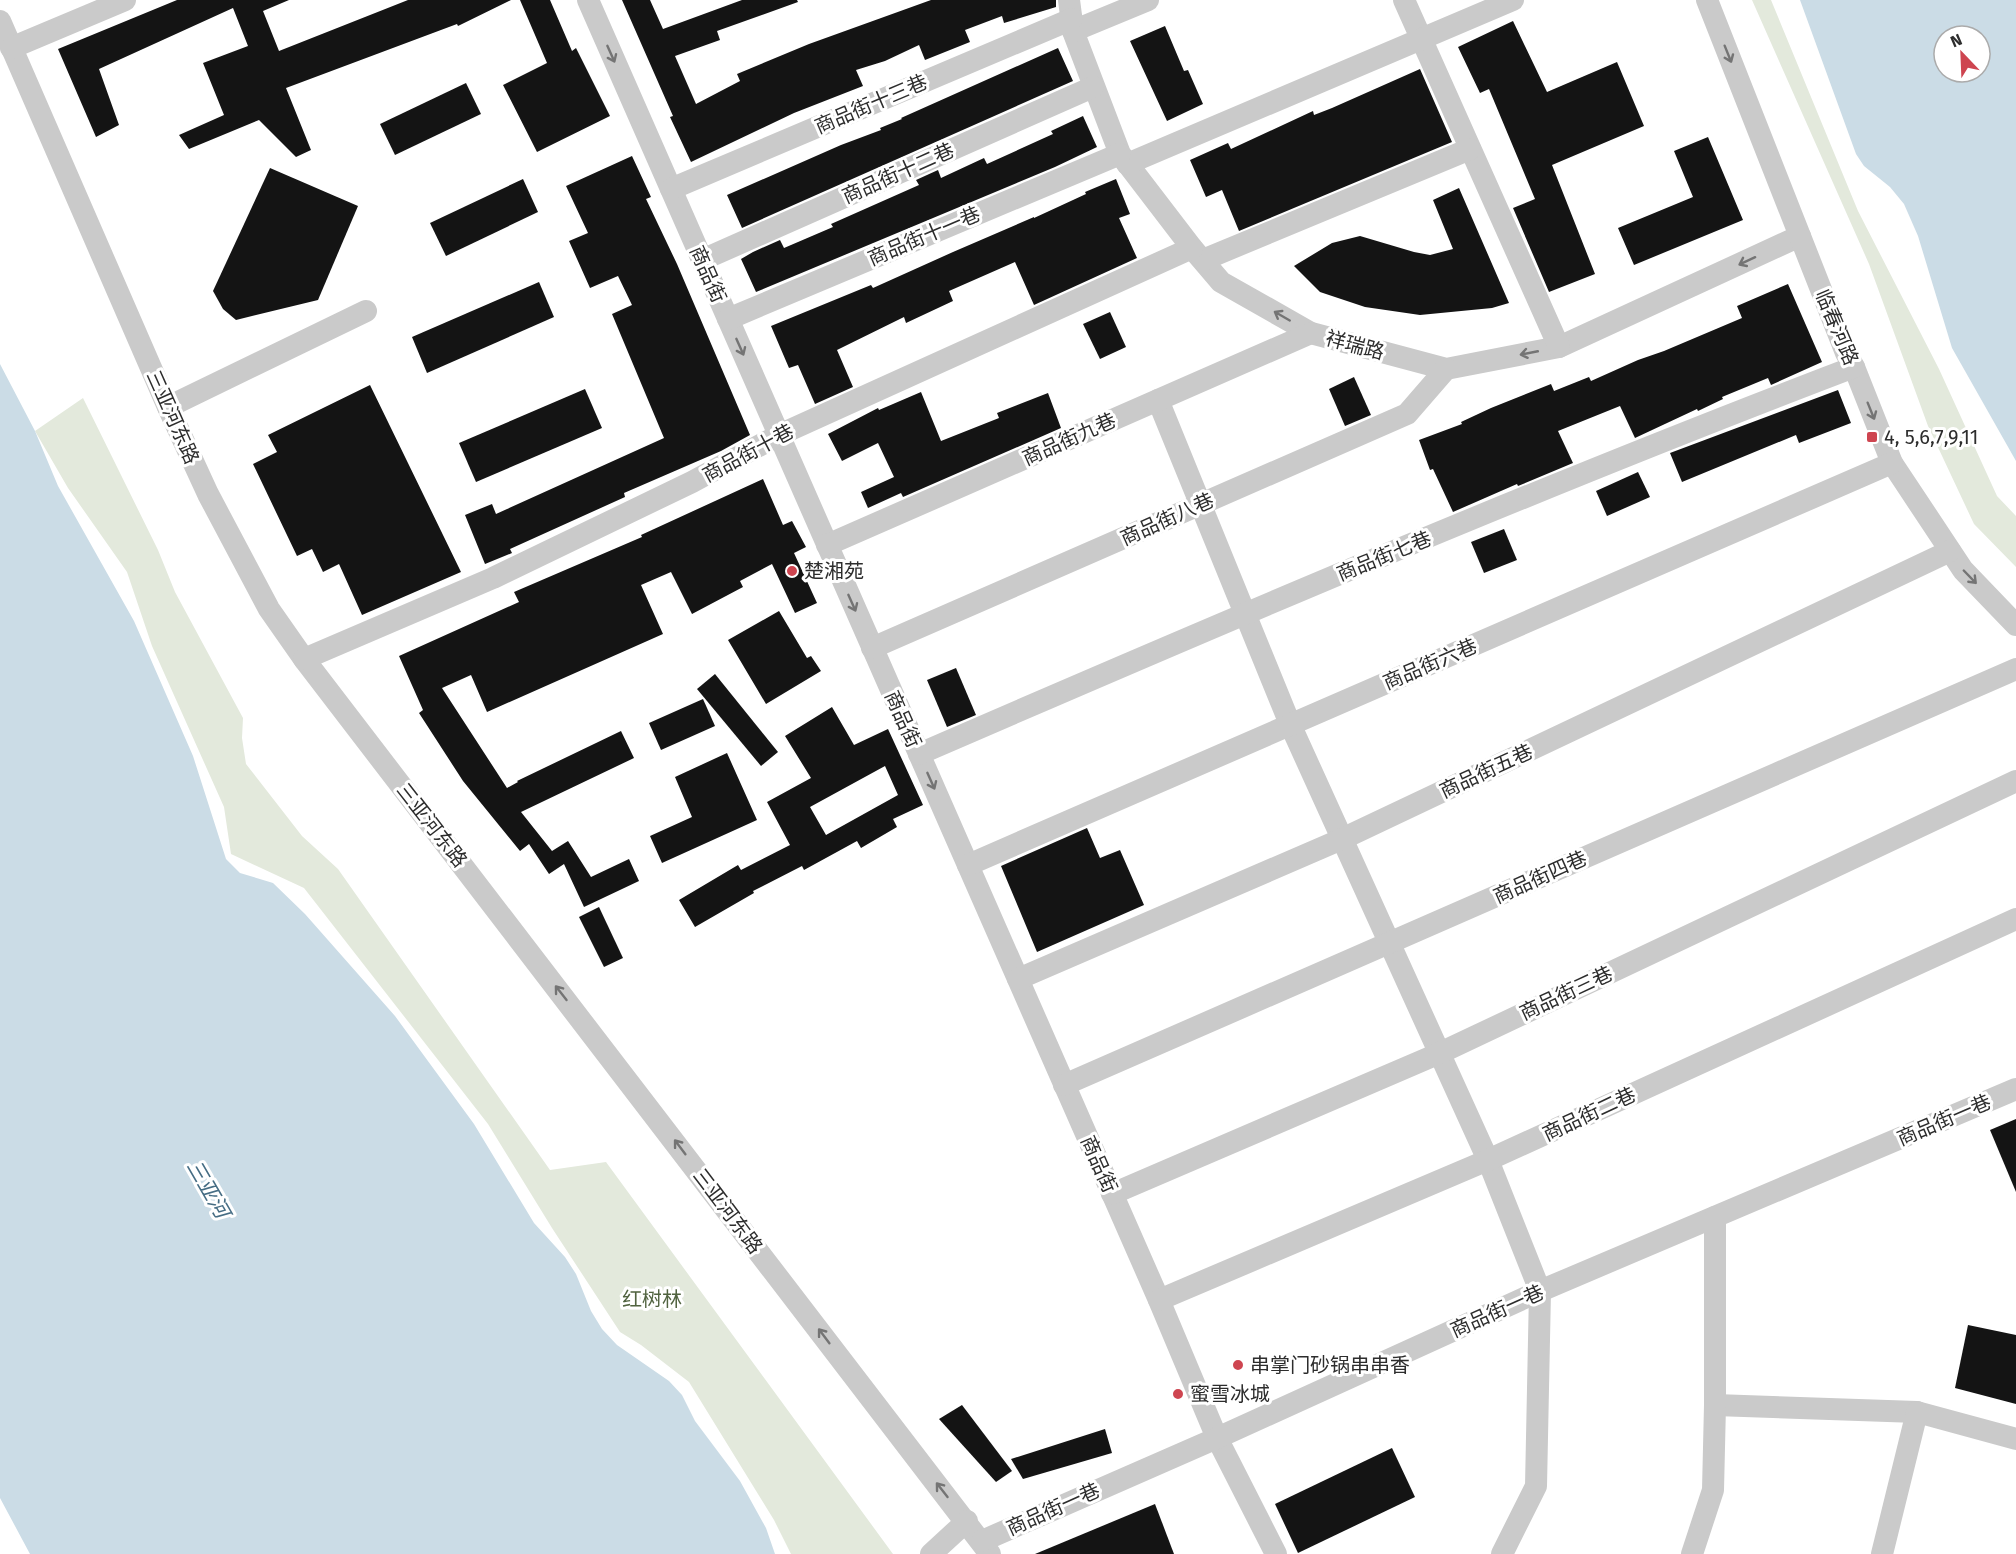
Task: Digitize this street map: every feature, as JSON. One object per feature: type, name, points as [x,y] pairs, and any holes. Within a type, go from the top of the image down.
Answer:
[{"type":"street","points":[[11,48],[124,0]]},
{"type":"street","name":"商品街","points":[[588,0],[1065,1085],[1217,1438],[1276,1554]]},
{"type":"street","name":"商品街十三巷","points":[[671,189],[1071,17],[1148,0]]},
{"type":"street","points":[[1404,0],[1558,347]]},
{"type":"street","name":"商品街十一巷","points":[[728,319],[1513,0]]},
{"type":"street","name":"临春河路","points":[[1707,0],[1892,463],[1963,570],[2016,625]]},
{"type":"street","name":"祥瑞路","points":[[1071,17],[1093,87],[1123,159],[1221,282],[1311,333],[1446,369],[1558,347],[1800,236]]},
{"type":"street","name":"三亚河东路","points":[[0,21],[168,407],[208,494],[264,598],[304,659],[986,1547]]},
{"type":"street","name":"商品街十二巷","points":[[702,260],[1093,87]]},
{"type":"street","name":"商品街十巷","points":[[304,659],[493,578],[692,482],[779,435],[1197,254],[1470,149]]},
{"type":"street","points":[[168,407],[366,311]]},
{"type":"street","name":"商品街九巷","points":[[827,545],[1311,333]]},
{"type":"street","name":"商品街七巷","points":[[919,754],[1245,613],[1741,410],[1854,367]]},
{"type":"street","name":"商品街八巷","points":[[872,648],[1407,414],[1446,369]]},
{"type":"street","points":[[1158,400],[1290,724],[1488,1160],[1540,1291],[1536,1486],[1502,1554]]},
{"type":"street","name":"商品街六巷","points":[[968,865],[1892,463]]},
{"type":"street","name":"商品街五巷","points":[[1018,979],[1342,839],[1950,551]]},
{"type":"street","name":"商品街四巷","points":[[1065,1085],[2016,669]]},
{"type":"street","name":"商品街三巷","points":[[1112,1194],[1440,1053],[2016,781]]},
{"type":"street","name":"商品街二巷","points":[[1159,1300],[1488,1160],[2016,919]]},
{"type":"street","name":"商品街一巷","points":[[986,1547],[1217,1438],[1540,1291],[2016,1089]]},
{"type":"street","points":[[1692,1554],[1713,1490],[1715,1216]]},
{"type":"street","points":[[1715,1405],[1917,1412],[2016,1439]]},
{"type":"street","points":[[1882,1554],[1917,1412]]},
{"type":"street","points":[[932,1554],[967,1521]]},
{"type":"green space","points":[[1752,0],[1771,0],[1858,211],[1939,369],[1997,496],[2016,516],[2016,567],[1974,524],[1928,426],[1869,264]]},
{"type":"green space","name":"红树林","points":[[83,398],[158,550],[175,592],[243,718],[242,738],[246,764],[302,836],[338,869],[550,1170],[606,1162],[893,1554],[791,1554],[774,1520],[689,1382],[620,1332],[488,1124],[304,888],[231,854],[224,807],[152,646],[127,572],[68,488],[35,431]]},
{"type":"water","points":[[1800,0],[2016,0],[2016,461],[1952,348],[1918,236],[1904,204],[1890,187],[1864,166],[1856,154]]},
{"type":"water","name":"三亚河","points":[[0,364],[35,431],[58,486],[134,621],[193,756],[226,859],[240,873],[273,883],[305,914],[395,1016],[474,1124],[534,1223],[565,1257],[576,1274],[591,1311],[602,1329],[617,1345],[669,1381],[682,1395],[695,1421],[740,1481],[766,1528],[775,1554],[30,1554],[0,1498]]},
{"type":"building","points":[[177,0],[289,0],[263,11],[279,51],[408,0],[511,0],[458,26],[457,24],[286,88],[311,150],[296,157],[259,120],[189,149],[179,135],[224,115],[203,63],[248,46],[233,8],[99,69],[119,125],[96,137],[58,49]]},
{"type":"building","points":[[520,0],[550,0],[572,51],[576,48],[610,116],[537,152],[503,85],[547,63]]},
{"type":"building","points":[[622,0],[650,0],[663,29],[742,0],[797,0],[798,2],[717,31],[720,40],[675,56],[696,104],[740,81],[737,74],[809,44],[931,0],[1056,0],[1056,7],[1004,23],[1002,16],[965,30],[970,42],[925,60],[919,45],[885,61],[856,70],[863,86],[794,113],[691,162]]},
{"type":"building","points":[[1513,21],[1547,92],[1617,62],[1644,126],[1552,165],[1595,274],[1549,292],[1513,208],[1535,199],[1489,89],[1480,93],[1458,47]]},
{"type":"building","points":[[1165,26],[1184,71],[1188,70],[1203,104],[1167,121],[1130,41]]},
{"type":"building","points":[[1058,48],[1073,81],[742,228],[727,195],[881,130],[880,128],[901,118]]},
{"type":"building","points":[[1420,69],[1452,142],[1239,231],[1222,190],[1206,197],[1190,160],[1228,143],[1231,149],[1313,111],[1314,115],[1332,108]]},
{"type":"building","points":[[466,83],[481,114],[395,155],[380,124]]},
{"type":"building","points":[[1083,116],[1097,147],[1055,167],[756,292],[741,259],[753,252],[780,240],[784,248],[833,227],[831,224],[919,185],[916,180],[938,170],[941,178],[984,158],[987,164],[1053,134],[1051,131]]},
{"type":"building","points":[[1708,137],[1743,220],[1634,265],[1618,228],[1693,197],[1674,151]]},
{"type":"building","points":[[632,156],[651,197],[646,199],[677,264],[750,435],[721,451],[624,493],[625,497],[510,549],[512,553],[485,564],[465,515],[492,504],[496,514],[664,438],[612,314],[632,305],[618,276],[590,288],[569,241],[588,233],[566,186]]},
{"type":"building","points":[[270,168],[358,206],[318,300],[236,320],[223,309],[213,291]]},
{"type":"building","points":[[523,179],[538,212],[446,256],[430,223]]},
{"type":"building","points":[[1116,179],[1130,214],[1119,218],[1137,258],[1034,305],[1015,262],[949,291],[953,301],[906,323],[904,317],[837,350],[853,387],[815,404],[798,365],[789,368],[771,326],[871,285],[873,288],[1034,218]]},
{"type":"building","points":[[1459,188],[1509,303],[1492,308],[1420,315],[1365,307],[1320,292],[1294,266],[1332,243],[1360,236],[1430,255],[1453,249],[1433,200]]},
{"type":"building","points":[[539,282],[554,317],[427,373],[412,337]]},
{"type":"building","points":[[1788,284],[1822,362],[1771,385],[1768,378],[1635,438],[1620,406],[1558,431],[1573,463],[1453,512],[1433,469],[1430,470],[1419,440],[1462,424],[1461,422],[1491,408],[1551,384],[1554,391],[1589,377],[1591,381],[1664,351],[1742,318],[1737,306]]},
{"type":"building","points":[[1110,312],[1126,347],[1100,359],[1083,324]]},
{"type":"building","points":[[1354,377],[1371,415],[1345,426],[1329,389]]},
{"type":"building","points":[[370,385],[461,572],[362,615],[339,564],[323,572],[312,549],[297,556],[253,464],[277,452],[268,435]]},
{"type":"building","points":[[585,389],[602,428],[476,482],[459,443]]},
{"type":"building","points":[[1838,390],[1851,423],[1799,443],[1796,435],[1682,482],[1670,453]]},
{"type":"building","points":[[921,392],[941,441],[999,418],[997,413],[1048,393],[1061,428],[903,497],[901,493],[868,508],[861,492],[894,477],[878,443],[842,461],[828,434],[878,408],[879,410]]},
{"type":"building","points":[[1638,472],[1650,497],[1607,516],[1596,491]]},
{"type":"building","points":[[763,479],[783,525],[792,521],[806,547],[794,553],[817,603],[795,613],[772,564],[740,581],[743,587],[692,614],[671,572],[641,585],[663,634],[487,712],[471,675],[442,688],[507,788],[621,731],[634,758],[521,812],[552,851],[568,841],[591,877],[629,859],[639,881],[584,907],[564,864],[549,874],[529,844],[520,851],[463,781],[419,713],[423,710],[399,656],[519,602],[514,592],[642,537],[641,535]]},
{"type":"building","points":[[1504,529],[1517,560],[1484,573],[1471,542]]},
{"type":"building","points":[[779,611],[807,658],[811,656],[821,671],[766,704],[728,640]]},
{"type":"building","points":[[956,668],[976,715],[947,727],[927,680]]},
{"type":"building","points":[[715,674],[778,752],[761,766],[697,689]]},
{"type":"building","points":[[703,699],[715,726],[661,750],[649,723]]},
{"type":"building","points":[[832,707],[854,745],[888,729],[923,805],[893,819],[897,827],[861,848],[857,841],[804,870],[802,866],[753,891],[754,893],[695,927],[679,900],[738,865],[741,870],[790,845],[767,802],[811,778],[785,736]],"holes":[[[885,766],[898,795],[826,835],[810,807]]]},
{"type":"building","points":[[727,753],[757,820],[662,863],[650,836],[692,817],[675,777]]},
{"type":"building","points":[[1087,828],[1100,858],[1120,850],[1144,905],[1037,952],[1001,866]]},
{"type":"building","points":[[599,907],[623,958],[604,967],[579,917]]},
{"type":"building","points":[[2016,1119],[2016,1192],[1990,1130]]},
{"type":"building","points":[[1968,1325],[2016,1335],[2016,1404],[1955,1388]]},
{"type":"building","points":[[962,1405],[1012,1471],[996,1482],[939,1419]]},
{"type":"building","points":[[1105,1429],[1112,1453],[1023,1479],[1011,1459]]},
{"type":"building","points":[[1392,1448],[1415,1497],[1298,1553],[1275,1504]]},
{"type":"building","points":[[1155,1504],[1174,1554],[1035,1554]]},
{"type":"place","name":"4, 5,6,7,9,11","points":[[1872,437]]},
{"type":"place","name":"楚湘苑","points":[[792,571]]},
{"type":"place","name":"串掌门砂锅串串香","points":[[1238,1365]]},
{"type":"place","name":"蜜雪冰城","points":[[1178,1394]]}]
